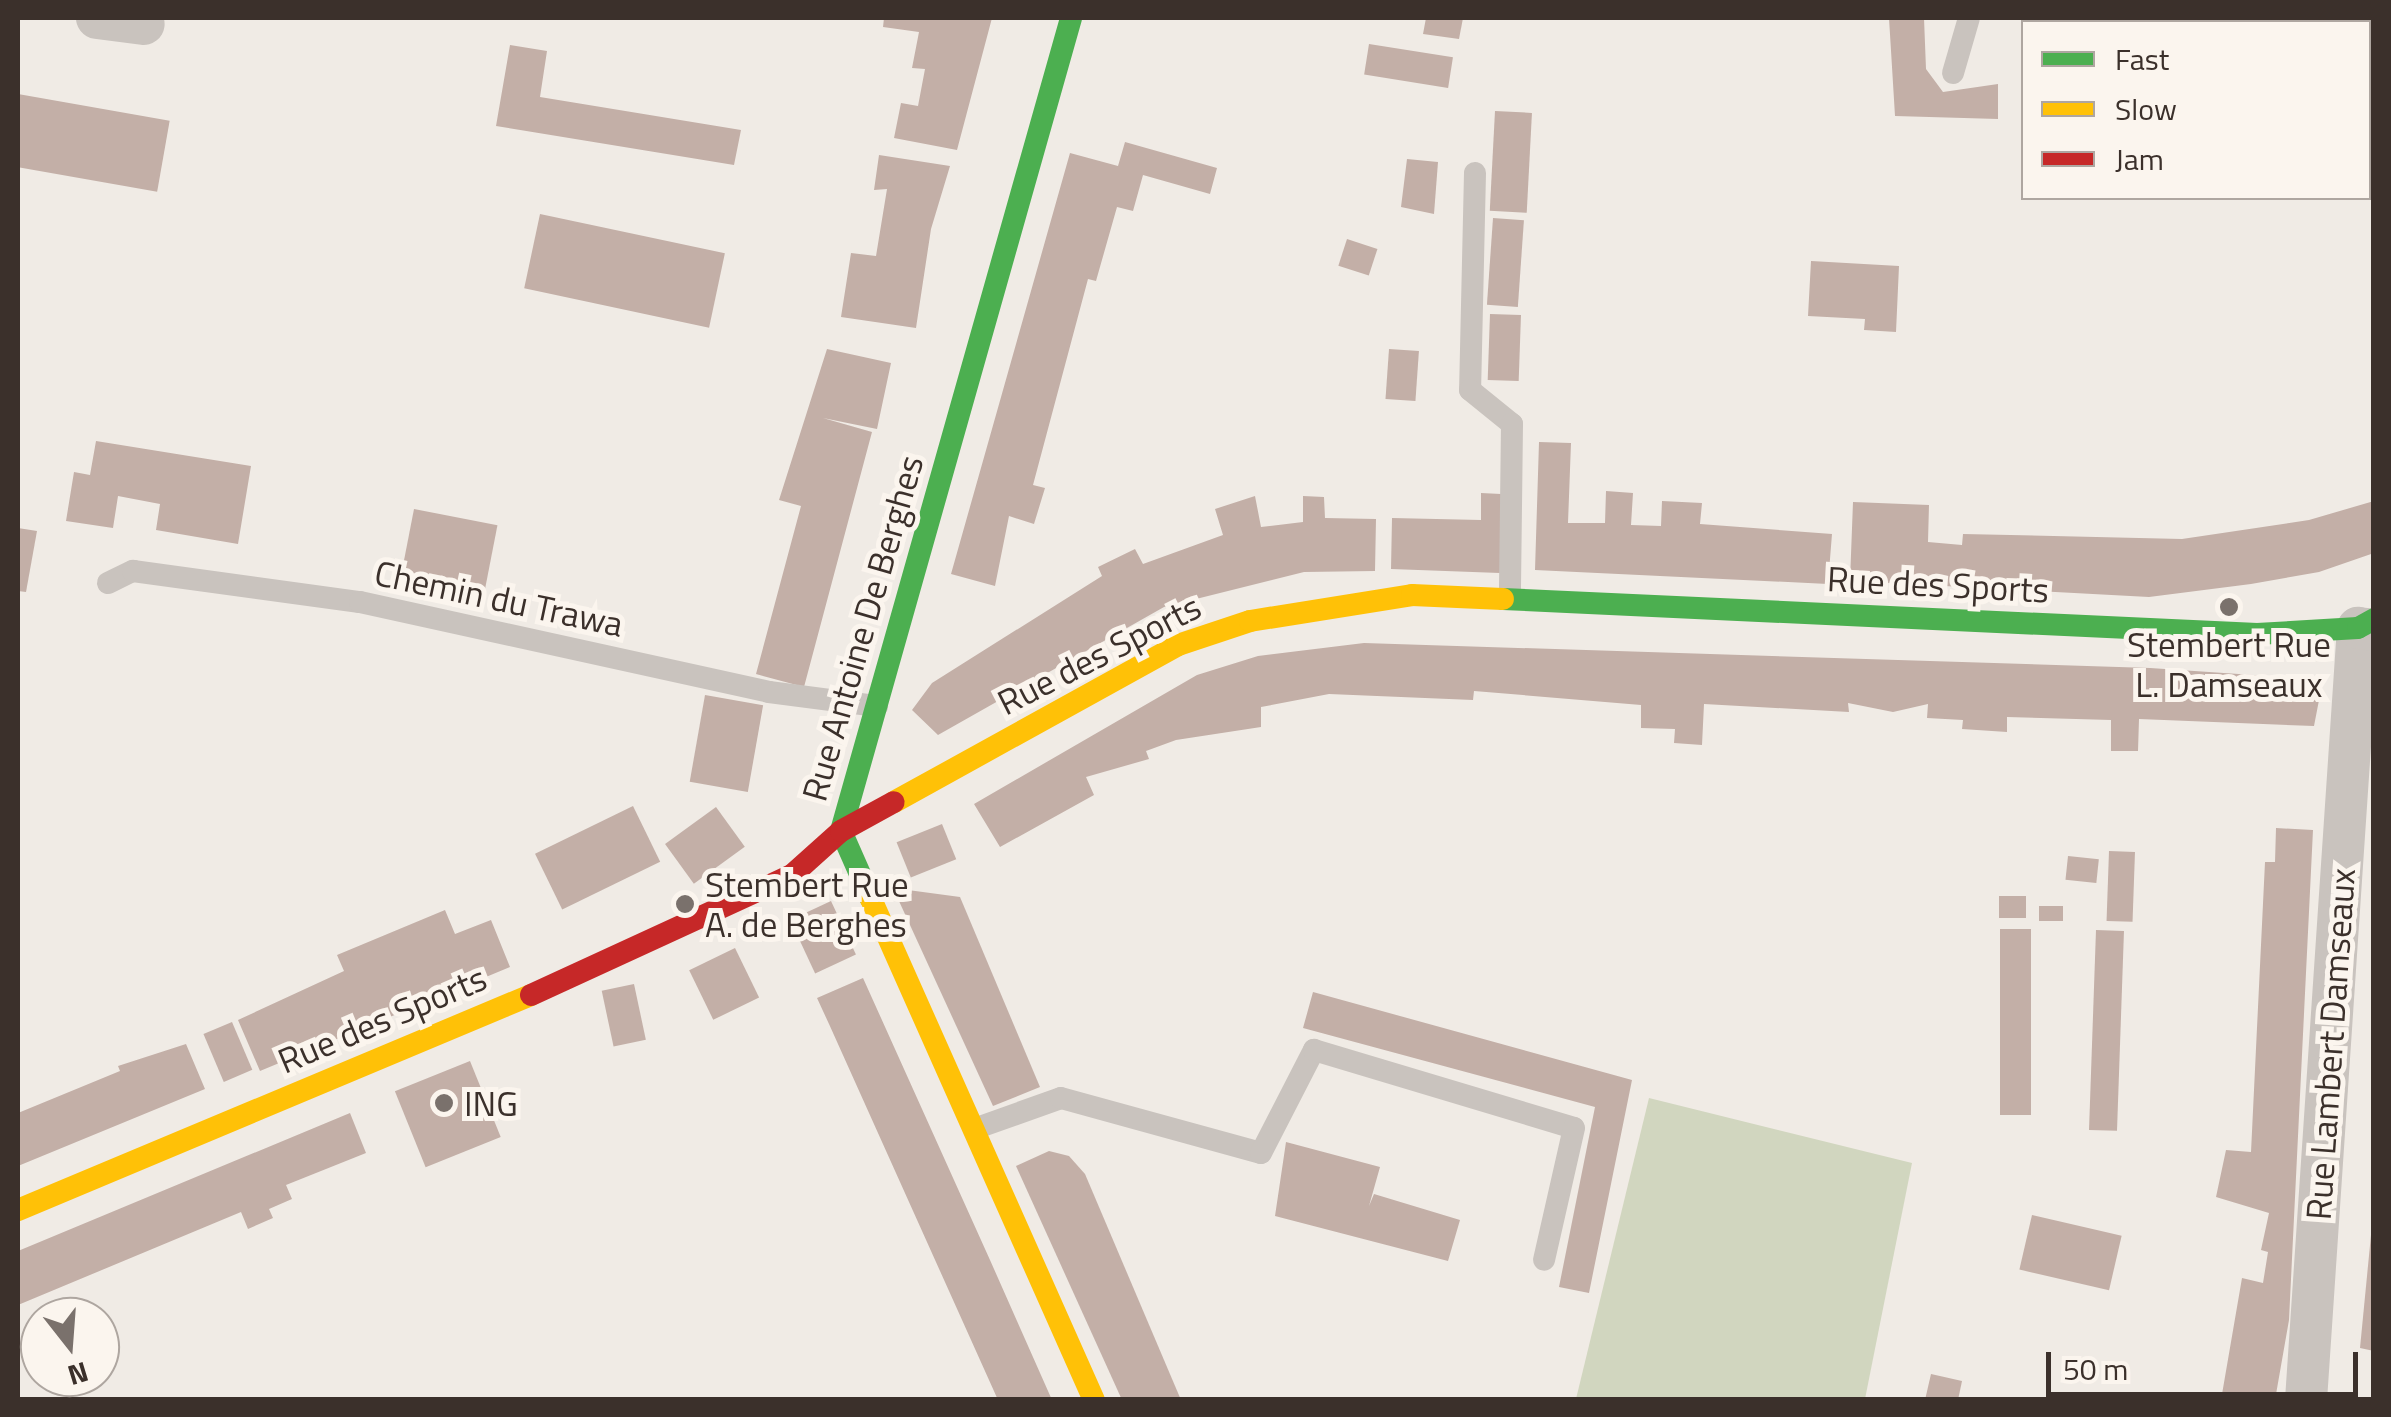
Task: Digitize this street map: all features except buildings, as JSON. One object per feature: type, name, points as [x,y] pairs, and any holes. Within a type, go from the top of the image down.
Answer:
[{"type":"street","points":[[97,18],[144,24]]},
{"type":"street","name":"Rue Antoine De Berghes","points":[[1071,18],[841,831],[1094,1400]]},
{"type":"street","name":"Rue des Sports","points":[[18,1210],[617,959],[792,875],[841,831],[1178,645],[1250,621],[1412,595],[2257,634],[2368,626]]},
{"type":"street","name":"Rue Lambert Damseaux","points":[[2306,1400],[2368,626]]},
{"type":"lane","points":[[1954,73],[1969,18]]},
{"type":"lane","points":[[1476,173],[1470,390],[1512,424],[1510,600]]},
{"type":"lane","name":"Chemin du Trawa","points":[[108,583],[133,571],[360,602],[769,692],[877,706]]},
{"type":"lane","points":[[974,1129],[1061,1098],[1261,1152],[1314,1050],[1574,1128],[1544,1260]]},
{"type":"green space","points":[[1649,1098],[1912,1163],[1865,1399],[1576,1399]]},
{"type":"traffic: fast","points":[[871,899],[841,831],[1071,18]]},
{"type":"traffic: fast","points":[[1503,599],[2257,634],[2358,628],[2374,619]]},
{"type":"traffic: slow","points":[[894,802],[1178,645],[1250,621],[1412,595],[1503,599]]},
{"type":"traffic: slow","points":[[871,899],[1094,1400]]},
{"type":"traffic: slow","points":[[18,1210],[531,995]]},
{"type":"traffic: jam","points":[[531,995],[792,875],[841,831],[894,802]]},
{"type":"place","name":"Stembert Rue L. Damseaux","points":[[2229,607]]},
{"type":"place","name":"Stembert Rue A. de Berghes","points":[[685,904]]},
{"type":"place","name":"ING","points":[[444,1103]]}]
